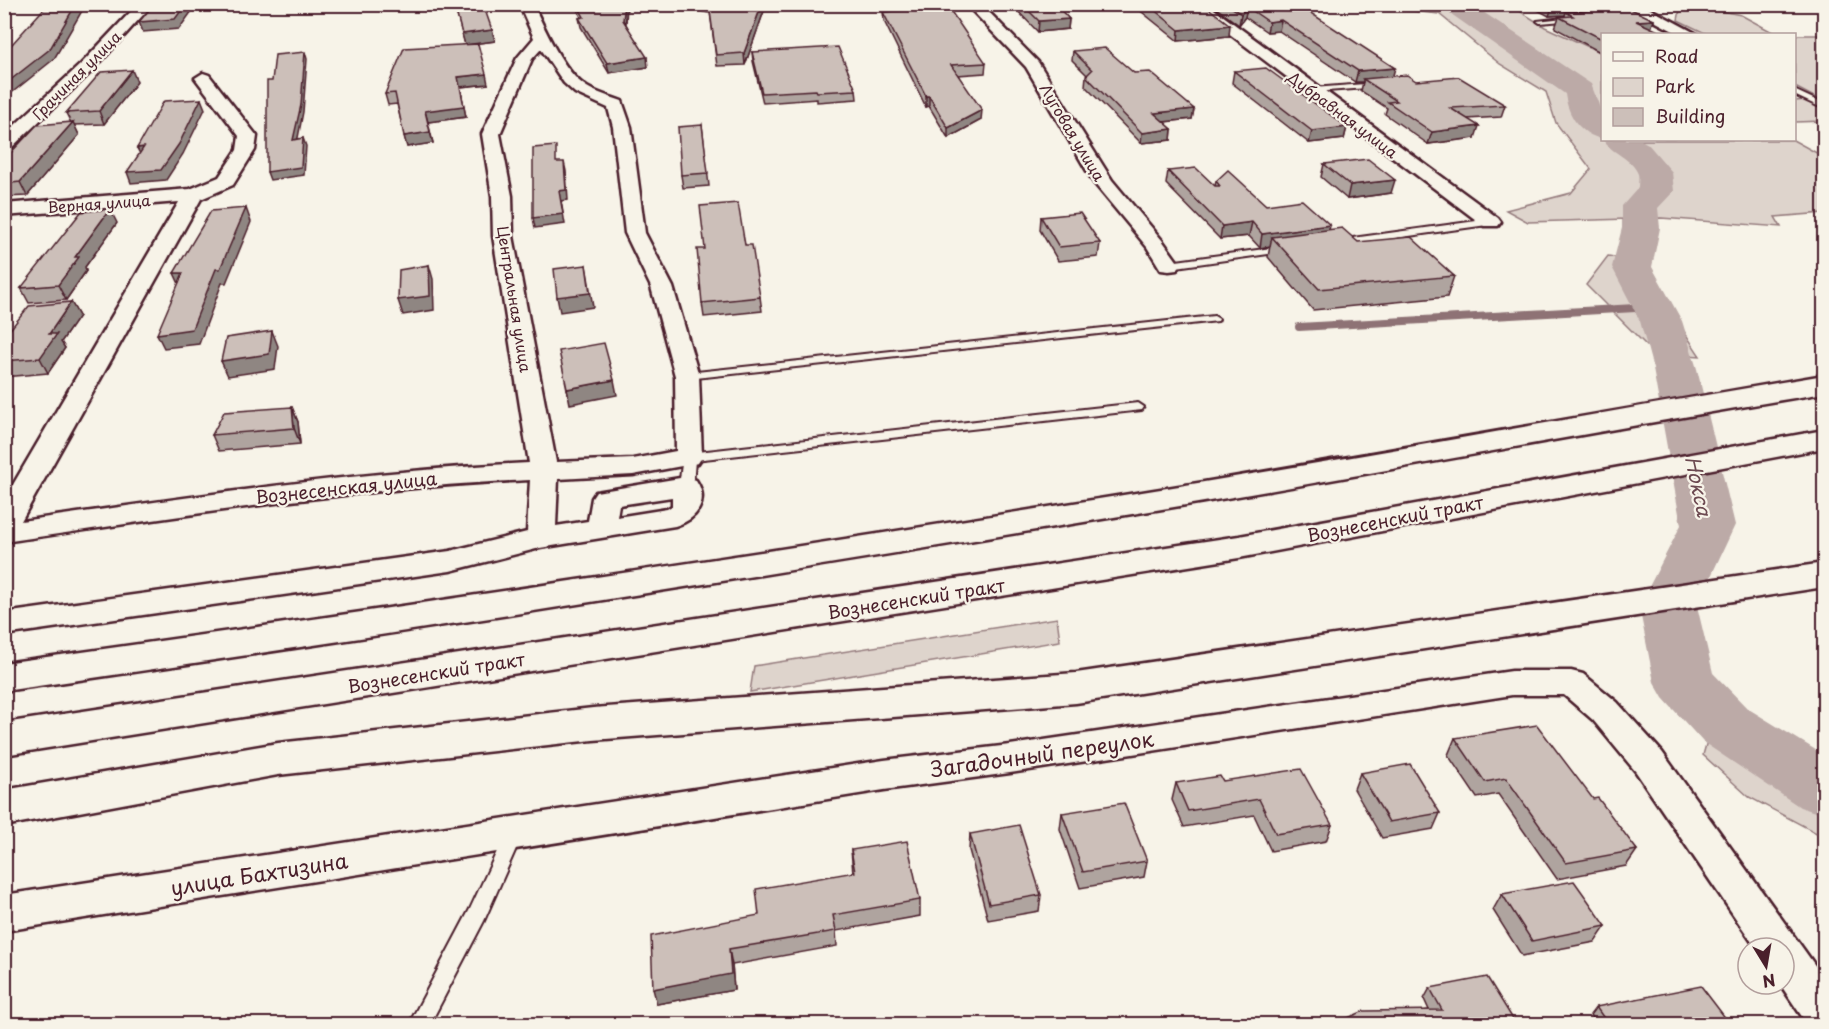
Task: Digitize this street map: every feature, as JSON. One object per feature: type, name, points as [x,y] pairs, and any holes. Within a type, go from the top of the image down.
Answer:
[{"type":"main road","points":[[4,677],[250,642],[952,533],[1210,491],[1594,422],[1824,384]]},
{"type":"main road","name":"Вознесенский тракт","points":[[4,739],[1239,547],[1824,439]]},
{"type":"main road","points":[[4,808],[278,759],[593,724],[1076,688],[1824,576]]},
{"type":"street","name":"Грачиная улица","points":[[4,145],[87,67],[146,4]]},
{"type":"street","points":[[526,4],[542,39],[570,80],[581,90],[616,105],[622,128],[635,233],[662,287],[687,376],[689,457]]},
{"type":"street","points":[[708,7],[800,4]]},
{"type":"street","name":"Луговая улица","points":[[973,4],[1032,65],[1104,183],[1155,244],[1169,265]]},
{"type":"street","name":"Дубравная улица","points":[[1197,4],[1491,222]]},
{"type":"street","points":[[1637,11],[1688,33]]},
{"type":"street","name":"Центральная улица","points":[[540,538],[543,520],[544,471],[502,236],[502,196],[491,134],[525,58],[542,39]]},
{"type":"street","name":"Верная улица","points":[[4,210],[193,195],[226,181],[246,150],[248,136],[203,78]]},
{"type":"street","points":[[4,525],[193,195]]},
{"type":"street","name":"Вознесенская улица","points":[[4,533],[270,494],[455,475],[633,467],[689,457]]},
{"type":"street","points":[[4,624],[450,561],[540,538],[675,517],[686,510],[686,486]]},
{"type":"street","name":"Загадочный переулок","points":[[513,833],[1512,682],[1571,683],[1605,711],[1648,762],[1771,936]]},
{"type":"street","name":"улица Бахтизина","points":[[4,913],[513,833]]},
{"type":"street","points":[[1796,972],[1824,1013]]},
{"type":"lane","points":[[1540,21],[1579,16],[1571,9]]},
{"type":"lane","points":[[1313,90],[1388,84]]},
{"type":"lane","points":[[1796,93],[1824,107]]},
{"type":"lane","points":[[1323,244],[1491,222]]},
{"type":"lane","points":[[1169,265],[1299,248]]},
{"type":"lane","points":[[687,376],[1214,319]]},
{"type":"lane","points":[[686,486],[689,457],[1138,407]]},
{"type":"lane","points":[[419,1024],[477,915],[513,833]]},
{"type":"green space","points":[[1359,5],[1510,5],[1545,27],[1601,53],[1601,141],[1795,141],[1824,157],[1824,213],[1775,217],[1781,227],[1661,218],[1528,222],[1506,210],[1571,193],[1591,169],[1556,123],[1546,92],[1500,64],[1439,14]]},
{"type":"green space","points":[[1706,8],[1741,15],[1774,33],[1705,33],[1678,20],[1680,10]]},
{"type":"green space","points":[[1796,35],[1824,35],[1824,121],[1796,122],[1796,101],[1818,99],[1796,88]]},
{"type":"green space","points":[[1608,256],[1638,261],[1700,356],[1654,353],[1586,285]]},
{"type":"green space","points":[[1057,618],[1060,641],[750,692],[754,666]]},
{"type":"green space","points":[[1711,727],[1801,792],[1824,803],[1824,837],[1749,797],[1703,755]]},
{"type":"building","points":[[48,4],[76,4],[50,49],[4,85],[4,53]]},
{"type":"building","points":[[154,4],[186,4],[175,19],[139,22]]},
{"type":"building","points":[[454,4],[483,4],[492,30],[462,34]]},
{"type":"building","points":[[577,4],[625,4],[623,20],[647,57],[607,63],[579,18],[584,17]]},
{"type":"building","points":[[709,4],[762,4],[744,53],[716,55]]},
{"type":"building","points":[[1022,4],[1055,4],[1069,19],[1039,21]]},
{"type":"building","points":[[1147,4],[1203,4],[1230,25],[1179,30]]},
{"type":"building","points":[[1227,4],[1297,4],[1395,68],[1358,71],[1281,20],[1269,22],[1247,7],[1241,14]]},
{"type":"building","points":[[948,7],[986,63],[951,65],[982,110],[948,128],[929,96],[926,96],[883,12]]},
{"type":"building","points":[[1631,9],[1654,20],[1636,21],[1663,33],[1601,33],[1601,38],[1559,17],[1573,16],[1566,12]]},
{"type":"building","points":[[478,44],[486,74],[458,77],[464,106],[425,111],[430,132],[404,136],[395,93],[385,94],[404,48]]},
{"type":"building","points":[[838,47],[856,90],[762,93],[752,52]]},
{"type":"building","points":[[1105,48],[1134,73],[1150,72],[1194,109],[1154,113],[1172,129],[1142,133],[1086,76],[1092,70],[1073,51]]},
{"type":"building","points":[[305,52],[301,105],[293,140],[303,138],[301,167],[267,172],[267,81],[272,81],[275,55]]},
{"type":"building","points":[[1266,68],[1347,127],[1312,131],[1234,71]]},
{"type":"building","points":[[132,70],[99,111],[66,113],[101,72]]},
{"type":"building","points":[[1407,75],[1416,81],[1459,77],[1505,105],[1450,108],[1479,126],[1432,132],[1388,102],[1397,101],[1363,79]]},
{"type":"building","points":[[201,99],[179,144],[161,170],[127,172],[144,147],[137,148],[164,101]]},
{"type":"building","points":[[73,122],[20,182],[4,184],[4,160],[37,125]]},
{"type":"building","points":[[702,125],[708,173],[681,175],[678,127]]},
{"type":"building","points":[[556,146],[556,162],[564,162],[566,190],[559,191],[563,214],[533,218],[533,148]]},
{"type":"building","points":[[1368,159],[1395,180],[1350,185],[1324,164]]},
{"type":"building","points":[[1196,168],[1215,186],[1220,186],[1216,181],[1228,170],[1266,205],[1302,200],[1330,225],[1262,234],[1252,222],[1222,226],[1168,171]]},
{"type":"building","points":[[738,203],[745,245],[752,245],[760,297],[702,303],[697,249],[705,249],[700,206]]},
{"type":"building","points":[[246,208],[220,269],[216,269],[192,329],[157,334],[183,273],[174,273],[211,211]]},
{"type":"building","points":[[110,209],[58,285],[21,288],[81,212]]},
{"type":"building","points":[[1080,213],[1100,243],[1059,247],[1041,217]]},
{"type":"building","points":[[1342,228],[1358,242],[1411,237],[1454,276],[1319,289],[1272,237]]},
{"type":"building","points":[[429,265],[430,296],[398,300],[399,270]]},
{"type":"building","points":[[586,265],[590,293],[557,297],[554,269]]},
{"type":"building","points":[[71,302],[49,334],[57,334],[40,358],[4,361],[4,337],[29,306]]},
{"type":"building","points":[[272,331],[269,354],[221,361],[226,338]]},
{"type":"building","points":[[604,343],[614,380],[567,389],[559,351]]},
{"type":"building","points":[[292,407],[294,428],[212,435],[224,412]]},
{"type":"building","points":[[1537,725],[1593,799],[1598,798],[1637,850],[1566,863],[1506,778],[1485,782],[1455,738]]},
{"type":"building","points":[[1410,764],[1440,813],[1389,822],[1360,773]]},
{"type":"building","points":[[1301,769],[1332,825],[1276,834],[1259,799],[1188,811],[1176,783],[1220,776],[1223,781]]},
{"type":"building","points":[[1124,803],[1147,861],[1083,872],[1062,813]]},
{"type":"building","points":[[1019,825],[1041,895],[989,904],[970,834]]},
{"type":"building","points":[[907,841],[920,900],[833,915],[836,931],[729,949],[731,974],[653,989],[651,936],[759,915],[756,889],[855,872],[851,850]]},
{"type":"building","points":[[1574,881],[1606,926],[1532,941],[1502,894]]},
{"type":"building","points":[[1487,977],[1516,1024],[1336,1024],[1364,1011],[1442,1010],[1430,988]]},
{"type":"building","points":[[1701,986],[1730,1024],[1608,1024],[1596,1007]]},
{"type":"waterway","name":"Нокса","points":[[1453,4],[1580,90],[1586,112],[1601,128]]},
{"type":"waterway","name":"Нокса","points":[[1621,141],[1636,151],[1655,172],[1656,191],[1640,206],[1641,228],[1632,267],[1661,321],[1675,369],[1708,525],[1668,606],[1685,682],[1725,725],[1824,788]]},
{"type":"waterway","points":[[1299,327],[1653,307]]}]
